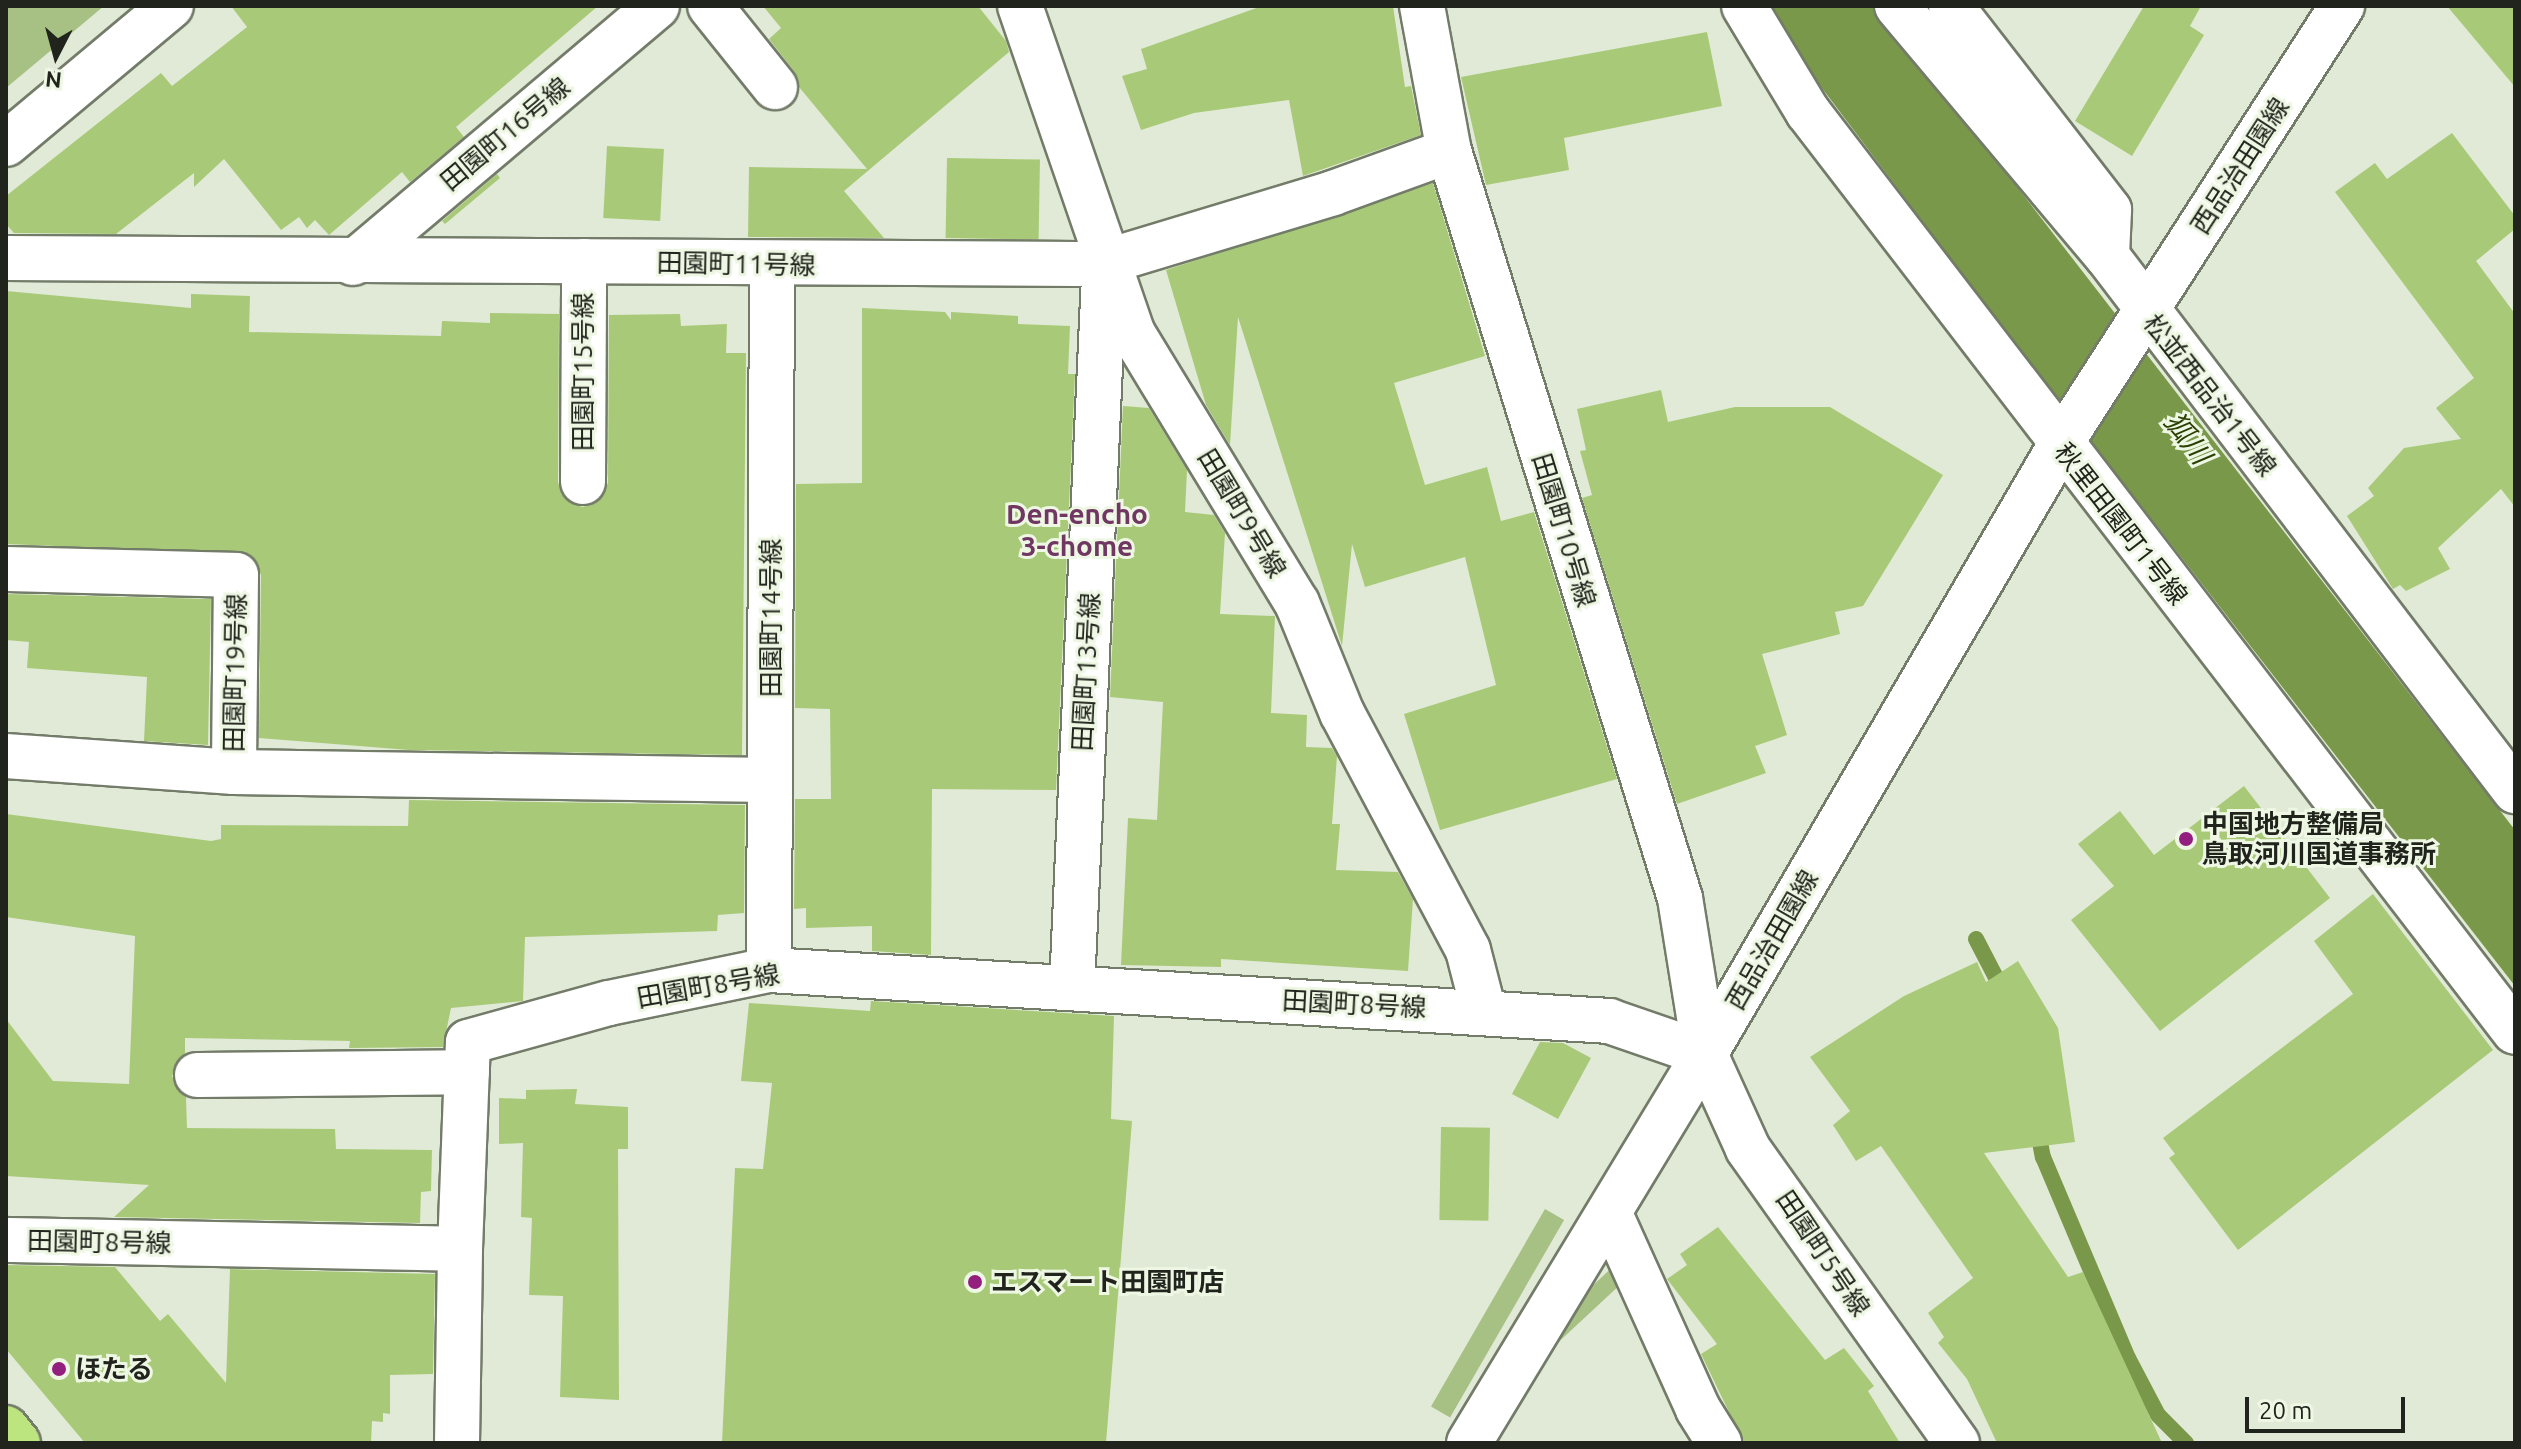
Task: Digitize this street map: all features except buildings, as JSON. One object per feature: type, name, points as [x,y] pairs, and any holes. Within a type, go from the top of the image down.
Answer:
[{"type":"highway","points":[[6,1428],[18,1443]]},
{"type":"street","points":[[6,144],[171,6]]},
{"type":"street","name":"田園町16号線","points":[[353,263],[657,6]]},
{"type":"street","points":[[710,6],[775,87]]},
{"type":"street","name":"田園町9号線","points":[[1020,6],[1105,262],[1132,332],[1297,603],[1342,713],[1468,950],[1484,1012]]},
{"type":"street","name":"田園町10号線","points":[[1422,6],[1449,151],[1680,898],[1705,1054]]},
{"type":"street","name":"秋里田園町1号線","points":[[1744,6],[1808,112],[2064,439],[2515,1032]]},
{"type":"street","name":"松並西品治1号線","points":[[1897,6],[2107,256],[2141,320],[2515,791]]},
{"type":"street","points":[[1951,6],[2109,210],[2107,256]]},
{"type":"street","name":"西品治田園線","points":[[1469,1443],[1705,1054],[2064,439],[2342,6]]},
{"type":"street","name":"田園町11号線","points":[[6,258],[353,263],[584,261],[772,266],[1105,262],[1333,193],[1449,151]]},
{"type":"street","name":"田園町15号線","points":[[583,482],[584,261]]},
{"type":"street","name":"田園町13号線","points":[[1072,987],[1105,262]]},
{"type":"street","name":"田園町14号線","points":[[769,970],[772,266]]},
{"type":"street","name":"田園町19号線","points":[[6,569],[236,575],[234,772],[6,756]]},
{"type":"street","points":[[234,772],[770,780]]},
{"type":"street","name":"田園町8号線","points":[[6,1240],[460,1249],[468,1042],[609,1003],[769,970],[1609,1021],[1705,1054]]},
{"type":"street","name":"田園町5号線","points":[[1705,1054],[1748,1149],[1957,1443]]},
{"type":"street","points":[[197,1075],[467,1072]]},
{"type":"street","points":[[1610,1214],[1698,1409],[1719,1443]]},
{"type":"street","points":[[457,1443],[460,1249]]},
{"type":"shaded area","points":[[6,6],[104,6],[6,88]]},
{"type":"shaded area","points":[[1545,1209],[1564,1220],[1450,1417],[1431,1406]]},
{"type":"shaded area","points":[[1618,1262],[1630,1275],[1556,1344],[1544,1331]]},
{"type":"water","name":"狐川","points":[[1770,6],[1877,6],[2515,830],[2515,986],[2006,332],[1788,43]]},
{"type":"waterway","points":[[1976,939],[2005,995]]},
{"type":"waterway","points":[[2037,1127],[2043,1157],[2128,1358],[2158,1415],[2186,1443]]},
{"type":"place","name":"中国地方整備局 鳥取河川国道事務所","points":[[2186,839]]},
{"type":"place","name":"エスマート田園町店","points":[[975,1282]]},
{"type":"place","name":"ほたる","points":[[59,1369]]},
{"type":"district","name":"Den-encho 3-chome","points":[[1077,530]]}]
